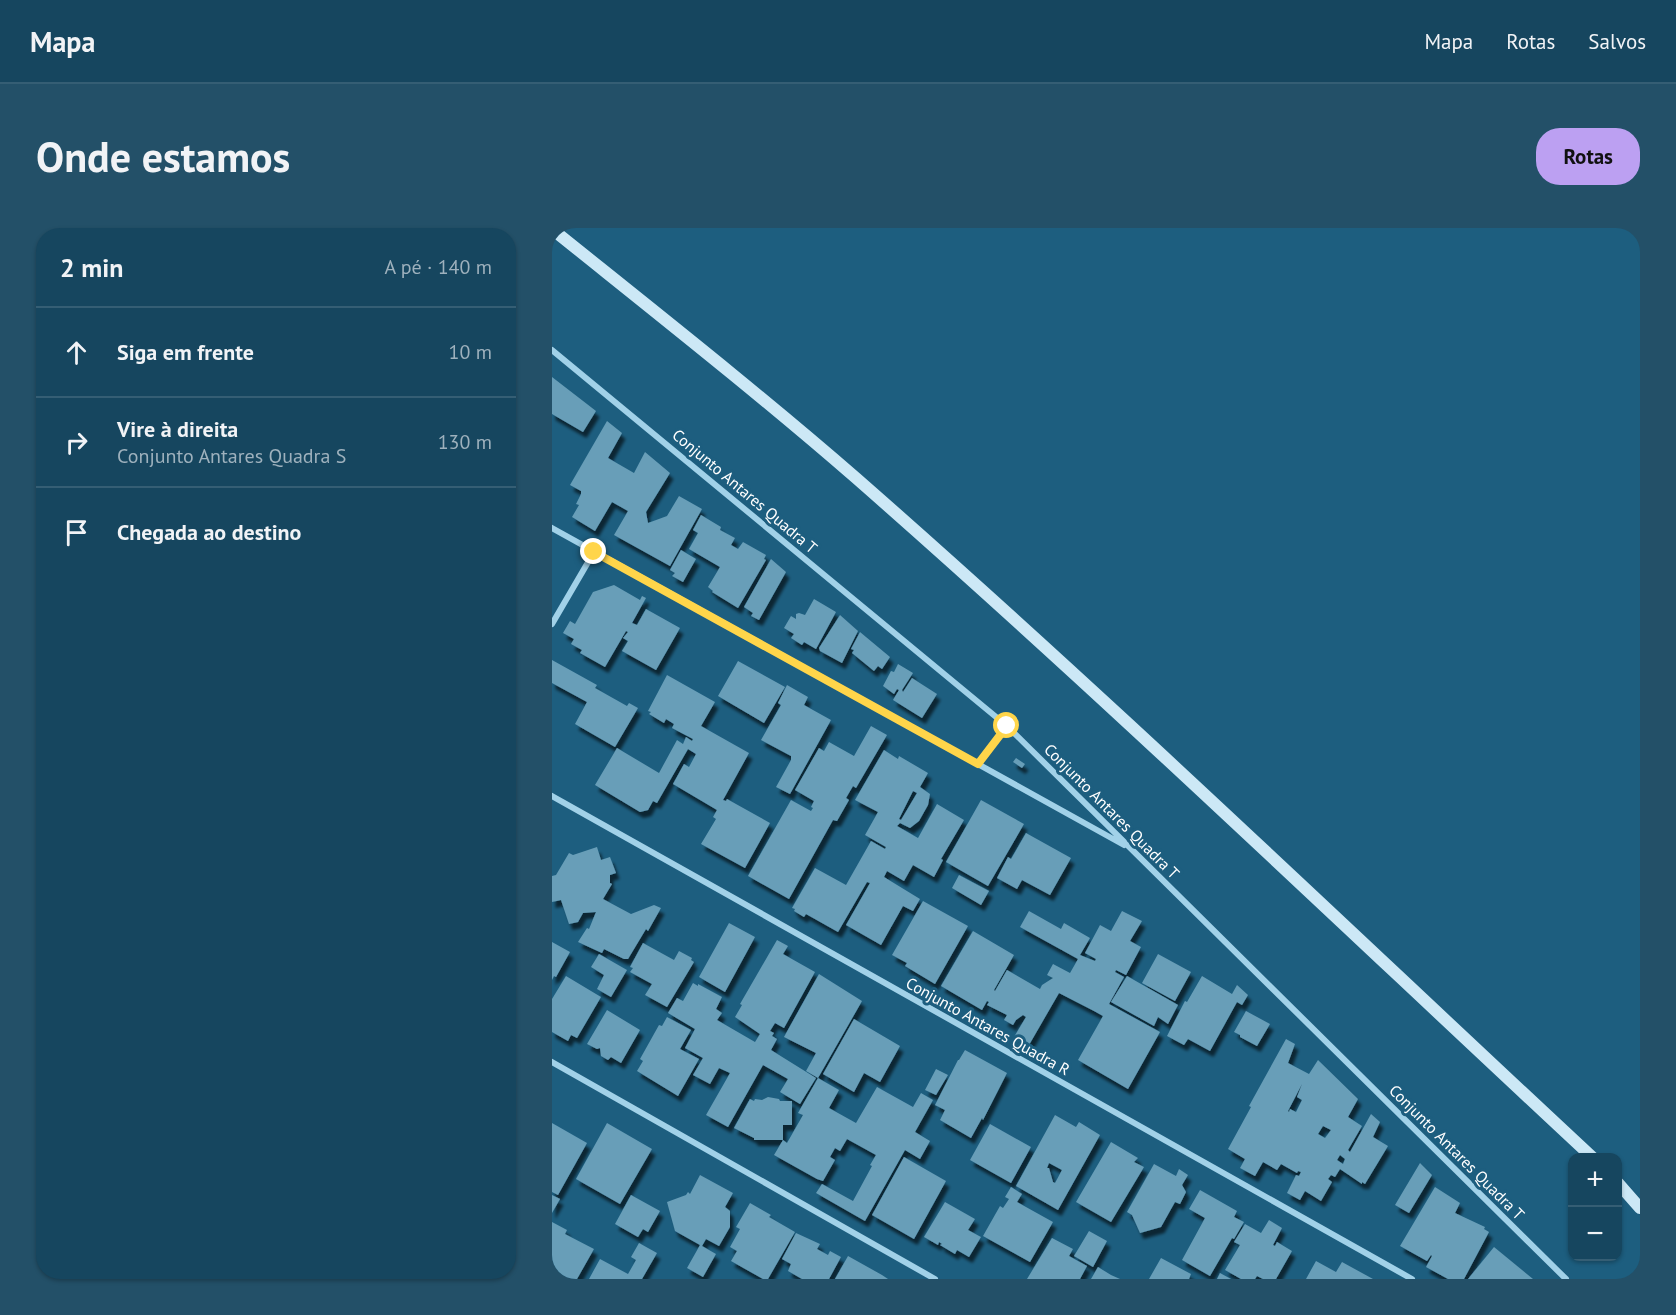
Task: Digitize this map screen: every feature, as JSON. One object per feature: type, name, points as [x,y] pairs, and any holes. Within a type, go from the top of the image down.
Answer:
[{"type":"main road","points":[[552,229],[701,348],[853,476],[1033,635],[1588,1153]]},
{"type":"main road","points":[[1622,1189],[1640,1208]]},
{"type":"street","name":"Conjunto Antares Quadra T","points":[[552,350],[1007,726],[1566,1279]]},
{"type":"street","points":[[552,528],[1131,849]]},
{"type":"street","points":[[552,624],[594,552]]},
{"type":"street","points":[[978,764],[1007,726]]},
{"type":"street","name":"Conjunto Antares Quadra R","points":[[552,796],[1412,1279]]},
{"type":"street","points":[[552,1062],[935,1279]]},
{"type":"building","points":[[552,377],[596,411],[583,432],[552,414]]},
{"type":"building","points":[[607,421],[622,433],[608,458],[634,473],[645,452],[670,473],[646,512],[648,523],[667,516],[679,496],[702,509],[670,566],[614,535],[628,511],[612,502],[595,531],[572,517],[579,505],[576,504],[581,491],[570,485]]},
{"type":"building","points":[[701,515],[735,538],[731,545],[738,549],[743,542],[766,555],[764,559],[766,560],[738,608],[712,592],[708,587],[720,567],[689,549],[698,533],[693,530]]},
{"type":"building","points":[[681,550],[696,559],[683,582],[672,576],[675,573],[670,570]]},
{"type":"building","points":[[771,559],[786,572],[759,620],[751,616],[753,613],[744,607]]},
{"type":"building","points":[[614,585],[640,600],[642,596],[646,598],[632,623],[637,625],[646,609],[680,628],[656,670],[622,651],[628,641],[623,638],[628,632],[626,631],[605,667],[580,653],[582,650],[571,644],[574,639],[563,633],[570,621],[575,624],[593,592]]},
{"type":"building","points":[[814,599],[836,612],[816,649],[804,642],[802,645],[791,638],[794,634],[784,628],[791,616],[796,619],[796,614],[805,615]]},
{"type":"building","points":[[840,615],[858,631],[842,663],[820,651],[819,648]]},
{"type":"building","points":[[860,632],[890,657],[882,669],[878,666],[874,671],[852,653],[854,650],[851,649]]},
{"type":"building","points":[[552,660],[597,685],[595,688],[627,706],[629,703],[638,708],[615,747],[575,724],[587,702],[552,683]]},
{"type":"building","points":[[738,661],[785,687],[764,723],[718,696]]},
{"type":"building","points":[[898,664],[913,673],[902,690],[903,692],[912,678],[937,694],[922,718],[893,700],[899,690],[897,689],[894,694],[883,686],[891,671],[894,672]]},
{"type":"building","points":[[667,675],[715,702],[701,726],[749,753],[723,800],[727,799],[770,823],[745,868],[701,844],[716,819],[713,817],[717,810],[673,784],[684,764],[689,767],[696,754],[688,749],[657,803],[653,801],[648,810],[640,812],[595,785],[617,748],[659,773],[677,740],[683,744],[686,737],[692,741],[693,739],[672,728],[674,724],[666,719],[664,723],[649,714],[651,712],[648,711]]},
{"type":"building","points":[[787,685],[808,697],[804,705],[831,720],[790,794],[776,787],[791,756],[761,740],[781,705],[778,703]]},
{"type":"building","points":[[871,726],[887,735],[856,788],[853,786],[846,798],[849,800],[837,821],[833,820],[789,899],[748,876],[791,800],[811,811],[813,808],[811,807],[814,801],[795,790],[819,748],[824,751],[829,742],[854,756]]},
{"type":"building","points":[[884,750],[928,773],[920,787],[930,794],[928,805],[919,821],[910,828],[900,823],[897,826],[918,838],[937,804],[964,820],[941,859],[943,860],[934,877],[913,865],[904,881],[887,871],[884,877],[920,899],[913,911],[903,906],[881,945],[846,925],[870,883],[867,882],[838,932],[806,914],[804,917],[792,908],[815,868],[846,885],[871,841],[885,849],[886,847],[865,835],[878,812],[855,800]],"holes":[[[913,791],[917,793],[901,820],[899,819]]]},
{"type":"building","points":[[1016,758],[1025,764],[1022,768],[1013,762]]},
{"type":"building","points":[[981,800],[1024,824],[988,886],[946,862]]},
{"type":"building","points":[[1026,833],[1071,858],[1050,895],[1022,880],[1017,889],[997,878],[1008,857],[1011,859]]},
{"type":"building","points":[[597,847],[601,860],[610,857],[616,873],[610,875],[612,884],[603,899],[631,914],[654,905],[661,908],[628,959],[604,949],[602,953],[578,942],[587,928],[589,929],[596,912],[583,913],[578,922],[569,924],[561,900],[552,902],[552,876],[556,875],[569,853],[573,855]]},
{"type":"building","points":[[959,875],[989,891],[981,905],[952,888]]},
{"type":"building","points":[[923,901],[968,926],[935,984],[905,966],[907,963],[892,955]]},
{"type":"building","points":[[1029,911],[1061,929],[1064,923],[1090,938],[1080,955],[1095,961],[1096,959],[1085,953],[1100,925],[1111,931],[1122,911],[1142,921],[1130,941],[1141,947],[1126,975],[1116,970],[1115,972],[1124,977],[1109,1004],[1160,1032],[1128,1089],[1078,1060],[1103,1016],[1094,1011],[1059,993],[1029,1045],[1014,1037],[1026,1017],[1023,1015],[1013,1025],[1004,1020],[1007,1015],[987,1005],[989,1002],[987,1001],[982,1010],[941,986],[973,931],[1014,955],[995,991],[1007,970],[1040,989],[1053,978],[1047,975],[1053,964],[1070,973],[1078,959],[1020,927]]},
{"type":"building","points":[[729,923],[755,937],[725,992],[699,977]]},
{"type":"building","points":[[777,940],[788,946],[783,954],[815,972],[784,1028],[775,1023],[770,1031],[777,1039],[771,1050],[816,1078],[800,1104],[780,1092],[788,1079],[763,1065],[728,1127],[706,1115],[730,1073],[719,1068],[710,1084],[693,1075],[703,1058],[685,1048],[695,1029],[668,1013],[677,998],[683,1001],[693,983],[698,986],[698,984],[722,997],[716,1009],[722,1013],[717,1020],[755,1042],[760,1034],[735,1017],[742,1005],[740,1004]]},
{"type":"building","points":[[552,942],[570,952],[552,980]]},
{"type":"building","points":[[643,943],[674,960],[679,951],[692,958],[694,962],[667,1007],[645,995],[652,984],[630,972],[633,968],[630,967]]},
{"type":"building","points":[[599,954],[627,970],[611,997],[597,989],[604,975],[591,967]]},
{"type":"building","points":[[1158,954],[1191,972],[1175,1001],[1142,983]]},
{"type":"building","points":[[819,974],[862,1001],[818,1078],[806,1071],[816,1053],[784,1037]]},
{"type":"building","points":[[566,976],[601,997],[577,1038],[571,1035],[568,1041],[552,1032],[552,999]]},
{"type":"building","points":[[1127,976],[1178,1005],[1168,1024],[1158,1017],[1154,1026],[1111,1002]]},
{"type":"building","points":[[1202,976],[1232,994],[1237,985],[1248,995],[1242,1005],[1237,1002],[1210,1051],[1188,1039],[1184,1045],[1167,1036],[1185,1001],[1187,1002]]},
{"type":"building","points":[[607,1010],[640,1030],[621,1063],[611,1057],[608,1060],[601,1056],[600,1048],[597,1049],[587,1044]]},
{"type":"building","points":[[1246,1011],[1270,1024],[1257,1046],[1234,1032]]},
{"type":"building","points":[[667,1017],[691,1030],[680,1049],[699,1059],[678,1096],[637,1071],[643,1061],[640,1059],[659,1025],[662,1026]]},
{"type":"building","points":[[854,1019],[900,1046],[880,1082],[864,1073],[854,1092],[823,1074]]},
{"type":"building","points":[[1286,1039],[1295,1044],[1288,1063],[1309,1074],[1318,1060],[1358,1099],[1348,1117],[1362,1126],[1348,1150],[1350,1152],[1371,1114],[1380,1122],[1373,1137],[1388,1146],[1365,1184],[1340,1169],[1335,1177],[1331,1175],[1328,1179],[1332,1182],[1321,1201],[1305,1191],[1300,1200],[1287,1193],[1296,1175],[1299,1176],[1301,1172],[1297,1173],[1281,1164],[1277,1170],[1263,1162],[1255,1176],[1240,1168],[1245,1159],[1228,1149],[1251,1107],[1249,1106]],"holes":[[[1302,1084],[1297,1097],[1302,1100],[1296,1112],[1290,1109],[1289,1112],[1288,1111]],[[1323,1126],[1331,1130],[1325,1138],[1318,1134]],[[1340,1155],[1345,1159],[1343,1164],[1337,1160]]]},
{"type":"building","points":[[965,1050],[1007,1073],[971,1138],[940,1120],[945,1110],[935,1105]]},
{"type":"building","points":[[936,1069],[948,1075],[936,1095],[925,1090]]},
{"type":"building","points":[[818,1078],[839,1090],[829,1108],[856,1123],[877,1087],[913,1107],[921,1093],[933,1100],[915,1132],[930,1141],[920,1159],[905,1150],[865,1221],[816,1193],[822,1184],[853,1201],[876,1155],[847,1139],[840,1151],[835,1148],[830,1157],[835,1160],[823,1181],[774,1155],[783,1140],[787,1143],[803,1115],[798,1113]]},
{"type":"building","points":[[768,1097],[780,1101],[792,1101],[792,1125],[783,1125],[783,1140],[754,1140],[734,1128],[750,1099],[754,1101]]},
{"type":"building","points":[[1055,1115],[1076,1127],[1079,1122],[1100,1135],[1058,1210],[1016,1186]],"holes":[[[1049,1163],[1062,1170],[1055,1183],[1047,1168]]]},
{"type":"building","points":[[552,1123],[587,1143],[558,1195],[552,1192]]},
{"type":"building","points":[[607,1123],[652,1149],[620,1204],[576,1179]]},
{"type":"building","points":[[990,1124],[1031,1147],[1011,1183],[970,1160]]},
{"type":"building","points":[[1111,1142],[1138,1158],[1134,1162],[1144,1167],[1111,1222],[1076,1202]]},
{"type":"building","points":[[904,1157],[946,1181],[914,1239],[872,1215]]},
{"type":"building","points":[[1420,1163],[1432,1175],[1409,1213],[1395,1205]]},
{"type":"building","points":[[1154,1164],[1176,1176],[1179,1169],[1188,1175],[1182,1185],[1186,1192],[1180,1204],[1175,1202],[1161,1227],[1140,1233],[1132,1215],[1127,1212]]},
{"type":"building","points":[[700,1175],[733,1193],[725,1207],[730,1211],[730,1227],[719,1246],[706,1239],[702,1246],[716,1254],[703,1277],[687,1268],[700,1245],[675,1231],[667,1202],[686,1195],[688,1192],[690,1194]]},
{"type":"building","points":[[1011,1187],[1022,1194],[1017,1202],[1053,1222],[1030,1262],[983,1236],[1000,1206],[1003,1208],[1009,1199],[1005,1197]]},
{"type":"building","points":[[1435,1187],[1460,1203],[1455,1213],[1485,1227],[1484,1229],[1489,1232],[1464,1279],[1448,1279],[1426,1267],[1431,1255],[1427,1261],[1400,1246]]},
{"type":"building","points":[[1200,1190],[1237,1211],[1234,1217],[1244,1222],[1210,1276],[1182,1260],[1205,1218],[1189,1209]]},
{"type":"building","points":[[552,1195],[560,1199],[552,1213]]},
{"type":"building","points":[[631,1195],[660,1211],[648,1232],[643,1229],[638,1237],[615,1224]]},
{"type":"building","points":[[945,1202],[975,1219],[968,1230],[981,1237],[969,1257],[957,1250],[955,1254],[939,1242],[938,1245],[924,1237]]},
{"type":"building","points":[[750,1203],[795,1232],[768,1279],[763,1279],[731,1261],[737,1251],[730,1247],[740,1229],[736,1227]]},
{"type":"building","points":[[1269,1220],[1282,1228],[1273,1245],[1275,1246],[1277,1242],[1292,1251],[1276,1279],[1263,1279],[1257,1276],[1255,1279],[1241,1279],[1225,1270],[1240,1245],[1234,1242],[1245,1224],[1261,1233]]},
{"type":"building","points":[[552,1222],[567,1230],[565,1234],[594,1249],[577,1279],[552,1279]]},
{"type":"building","points":[[1089,1231],[1107,1241],[1093,1267],[1074,1256]]},
{"type":"building","points":[[796,1233],[820,1244],[817,1249],[828,1255],[830,1251],[841,1257],[829,1279],[802,1279],[788,1271],[791,1264],[782,1259]]},
{"type":"building","points":[[1052,1238],[1073,1249],[1069,1256],[1087,1266],[1080,1279],[1027,1279]]},
{"type":"building","points":[[639,1243],[657,1253],[642,1279],[589,1279],[600,1259],[628,1274],[636,1260],[631,1257]]},
{"type":"building","points":[[1494,1247],[1533,1279],[1468,1279]]},
{"type":"building","points":[[848,1256],[882,1275],[888,1279],[835,1279]]},
{"type":"building","points":[[1161,1258],[1191,1274],[1189,1279],[1149,1279]]},
{"type":"building","points":[[1316,1261],[1336,1272],[1342,1262],[1373,1279],[1306,1279]]},
{"type":"building","points":[[1098,1267],[1111,1275],[1120,1279],[1091,1279]]},
{"type":"building","points":[[1220,1273],[1231,1279],[1217,1279]]},
{"type":"route","points":[[594,552],[978,764],[1007,726]]}]
